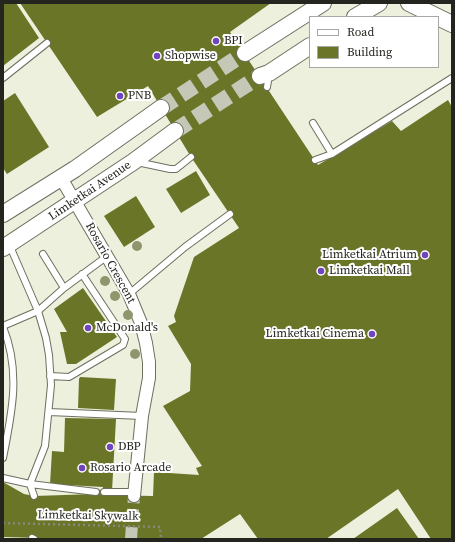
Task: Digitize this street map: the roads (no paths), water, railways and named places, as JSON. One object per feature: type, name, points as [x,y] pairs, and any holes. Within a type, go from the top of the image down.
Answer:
[{"type":"street","points":[[245,53],[323,3]]},
{"type":"street","points":[[357,16],[379,3]]},
{"type":"street","points":[[408,3],[435,16]]},
{"type":"street","points":[[439,18],[452,24]]},
{"type":"street","points":[[265,79],[309,47]]},
{"type":"street","points":[[3,214],[61,178],[161,108]]},
{"type":"street","name":"Limketkai Avenue","points":[[6,246],[133,162],[175,131]]},
{"type":"street","name":"Rosario Crescent","points":[[61,178],[129,294],[141,323],[149,362],[149,378],[142,416],[134,494]]},
{"type":"lane","points":[[3,78],[47,43]]},
{"type":"lane","points":[[315,160],[332,154],[452,78]]},
{"type":"lane","points":[[313,123],[332,154]]},
{"type":"lane","points":[[133,162],[176,169],[191,157]]},
{"type":"lane","points":[[129,294],[185,247],[230,214]]},
{"type":"lane","points":[[6,246],[38,311],[46,338],[50,376],[49,412],[45,446],[30,484],[34,496]]},
{"type":"lane","points":[[43,254],[64,288]]},
{"type":"lane","points":[[3,458],[13,410],[14,381],[11,351],[3,326],[38,311],[64,288],[106,257]]},
{"type":"lane","points":[[50,376],[69,377],[79,373],[123,345],[125,339],[82,274]]},
{"type":"lane","points":[[49,412],[142,416]]},
{"type":"lane","points":[[3,478],[30,484],[96,492]]},
{"type":"lane","points":[[104,492],[134,494]]},
{"type":"tunnel","points":[[161,108],[245,53]]},
{"type":"tunnel","points":[[175,131],[260,76]]},
{"type":"tunnel","points":[[131,539],[134,496]]},
{"type":"place","name":"BPI","points":[[216,41]]},
{"type":"place","name":"Shopwise","points":[[157,56]]},
{"type":"place","name":"PNB","points":[[120,96]]},
{"type":"place","name":"Limketkai Atrium","points":[[425,255]]},
{"type":"place","name":"Limketkai Mall","points":[[321,271]]},
{"type":"place","name":"McDonald's","points":[[88,328]]},
{"type":"place","name":"Limketkai Cinema","points":[[372,334]]},
{"type":"place","name":"DBP","points":[[110,447]]},
{"type":"place","name":"Rosario Arcade","points":[[82,468]]}]
